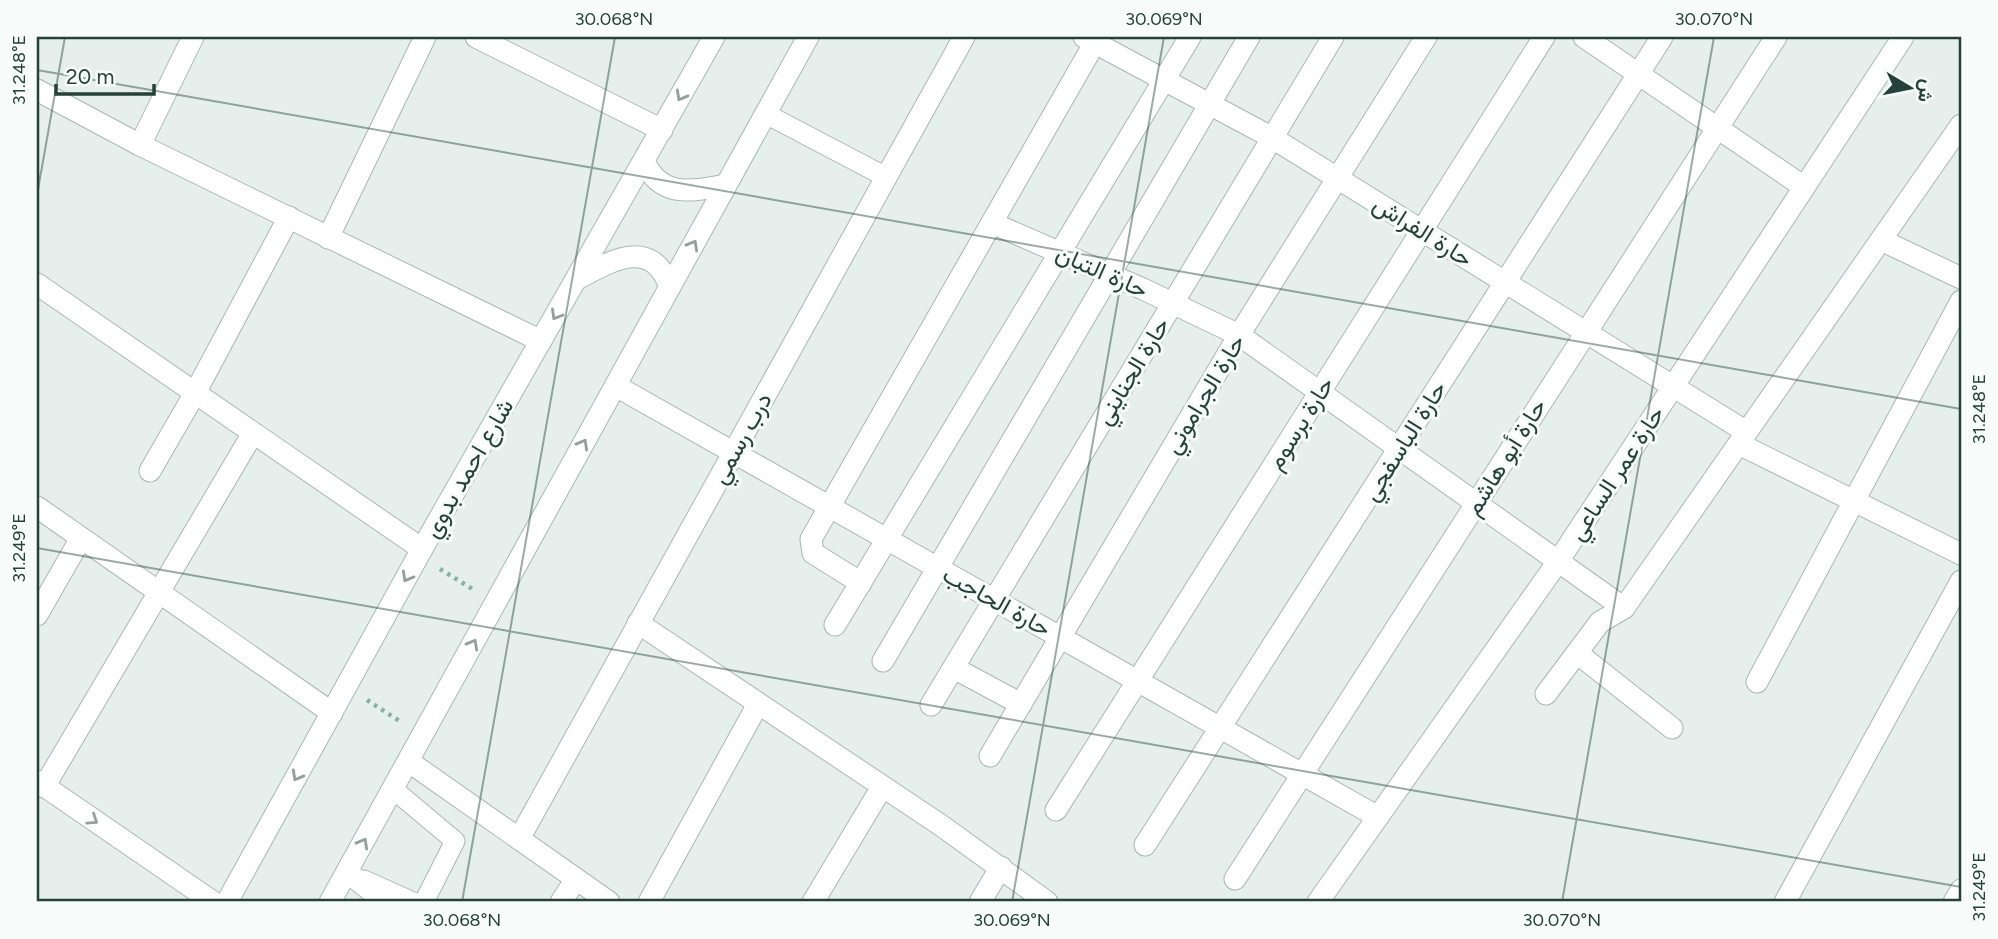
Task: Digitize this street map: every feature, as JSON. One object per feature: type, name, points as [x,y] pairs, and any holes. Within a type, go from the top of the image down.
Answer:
[{"type":"street","points":[[140,145],[193,37]]},
{"type":"street","points":[[328,238],[425,37]]},
{"type":"street","points":[[476,37],[662,130]]},
{"type":"street","name":"شارع احمد بدوي","points":[[227,902],[420,553],[714,37]]},
{"type":"street","points":[[330,902],[808,37]]},
{"type":"street","name":"درب رسمي","points":[[519,839],[964,37]]},
{"type":"street","points":[[835,625],[1190,37]]},
{"type":"street","points":[[883,661],[1249,37]]},
{"type":"street","name":"حارة الجنايني","points":[[931,705],[1333,37]]},
{"type":"street","name":"حارة الجراموني","points":[[990,756],[1239,335],[1426,37]]},
{"type":"street","name":"حارة برسوم","points":[[1056,810],[1420,229],[1544,37]]},
{"type":"street","points":[[1584,37],[1804,187]]},
{"type":"street","name":"حارة الباسفجي","points":[[1145,845],[1662,37]]},
{"type":"street","name":"حارة أبو هاشم","points":[[1235,879],[1584,331],[1776,37]]},
{"type":"street","name":"حارة عمر الساعي","points":[[1318,902],[1559,560],[1903,37]]},
{"type":"street","points":[[861,583],[811,550],[811,539],[992,223],[1092,39]]},
{"type":"street","name":"حارة الفراش","points":[[1092,39],[1271,137],[1672,386],[1742,437],[1854,501],[1961,554]]},
{"type":"street","points":[[37,90],[140,145],[541,341]]},
{"type":"street","points":[[1546,694],[1600,622],[1624,608],[1961,125]]},
{"type":"street","points":[[644,161],[656,181],[677,191],[726,185]]},
{"type":"street","points":[[150,471],[289,217]]},
{"type":"street","name":"حارة التبان","points":[[992,223],[1174,303],[1239,335],[1624,608]]},
{"type":"street","points":[[1881,240],[1961,278]]},
{"type":"street","points":[[577,279],[614,260],[638,256],[659,267],[670,287]]},
{"type":"street","points":[[37,284],[253,433],[420,553]]},
{"type":"street","points":[[1757,682],[1961,302]]},
{"type":"street","name":"حارة الحاجب","points":[[616,386],[1378,817]]},
{"type":"street","points":[[213,902],[40,784],[159,592],[253,433]]},
{"type":"street","points":[[37,507],[332,713]]},
{"type":"street","points":[[37,615],[81,538]]},
{"type":"street","points":[[1785,902],[1961,581]]},
{"type":"street","points":[[638,623],[1001,867],[1047,902]]},
{"type":"street","points":[[1577,653],[1672,728]]},
{"type":"street","points":[[954,668],[1021,704]]},
{"type":"street","points":[[649,902],[758,704]]},
{"type":"street","points":[[408,761],[609,902]]},
{"type":"street","points":[[813,902],[882,787]]},
{"type":"street","points":[[980,902],[1001,867]]},
{"type":"street","points":[[347,872],[385,902]]},
{"type":"street","points":[[561,902],[576,879]]},
{"type":"street","points":[[1954,902],[1961,890]]},
{"type":"lane","points":[[766,114],[886,177]]},
{"type":"lane","points":[[393,789],[455,841],[424,902]]},
{"type":"lane","points":[[347,872],[413,902]]},
{"type":"path","points":[[420,553],[496,603]]},
{"type":"path","points":[[346,687],[423,735]]}]
